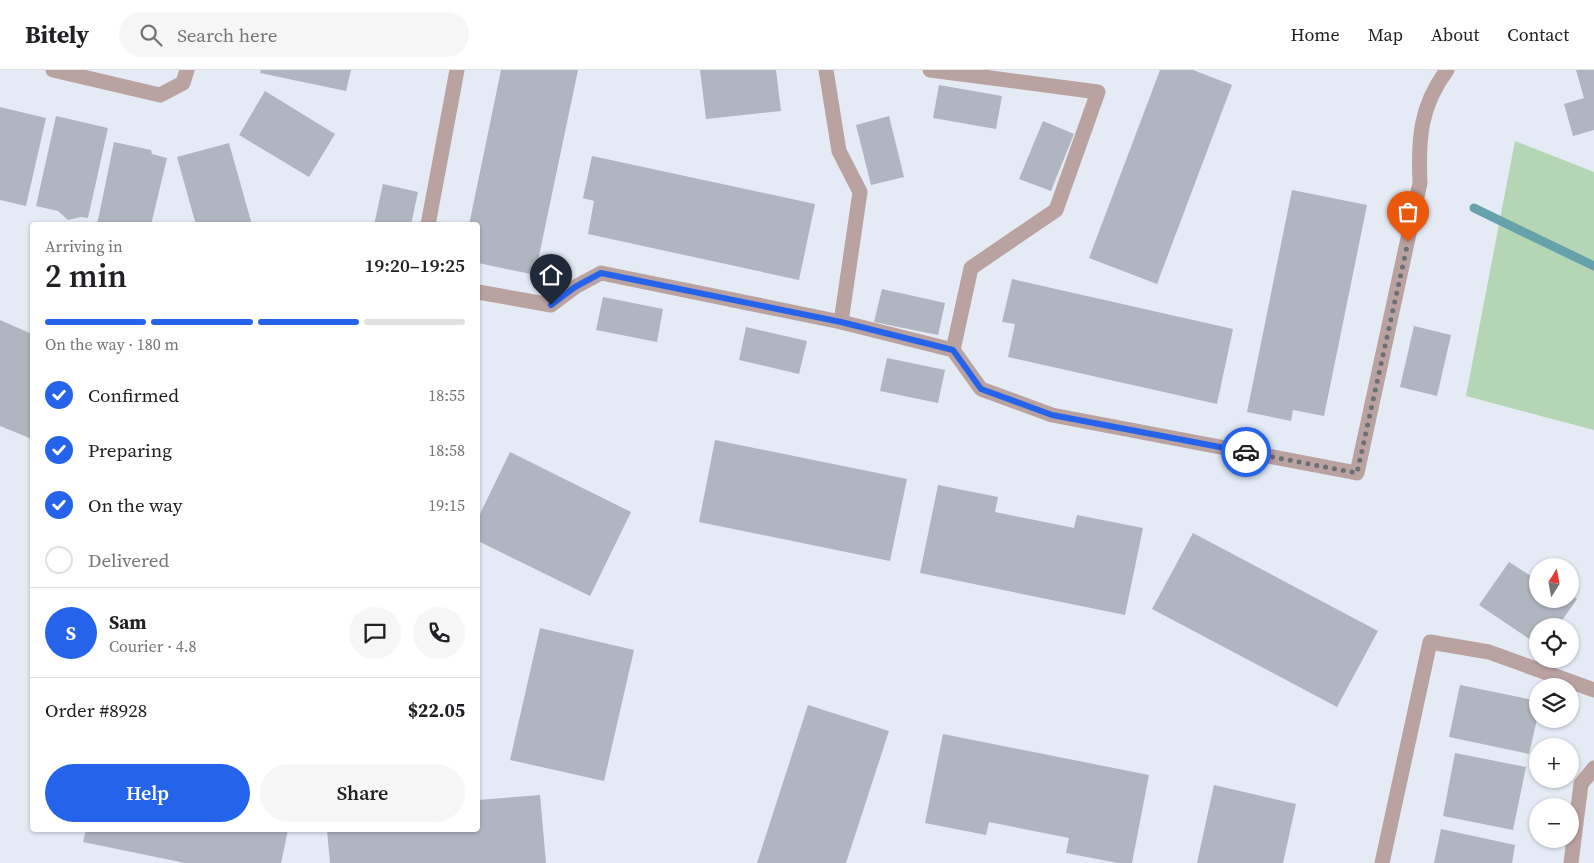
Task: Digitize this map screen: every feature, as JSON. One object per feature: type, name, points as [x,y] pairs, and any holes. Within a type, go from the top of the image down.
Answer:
[{"type":"street","points":[[53,70],[160,95],[183,82],[187,70]]},
{"type":"street","points":[[429,222],[457,70]]},
{"type":"street","points":[[826,70],[839,151],[860,192],[841,322]]},
{"type":"street","points":[[930,70],[1098,92],[1056,210],[971,268],[953,350]]},
{"type":"street","points":[[480,292],[551,305],[575,287],[601,273],[841,322],[953,350],[981,389],[1052,415],[1357,473],[1420,183],[1418,144],[1423,118],[1434,88],[1447,70]]},
{"type":"street","points":[[1382,863],[1430,642],[1489,652],[1594,690]]},
{"type":"street","points":[[1571,863],[1581,784],[1594,768]]},
{"type":"green space","points":[[1515,141],[1594,172],[1594,430],[1466,396]]},
{"type":"building","points":[[261,70],[351,70],[346,91],[260,73]]},
{"type":"building","points":[[501,70],[578,70],[535,275],[480,263],[480,222],[470,222]]},
{"type":"building","points":[[700,70],[776,70],[781,111],[706,119]]},
{"type":"building","points":[[1160,70],[1193,70],[1232,85],[1157,284],[1089,258]]},
{"type":"building","points":[[1576,70],[1594,70],[1594,130],[1573,136],[1564,104],[1584,98]]},
{"type":"building","points":[[939,85],[1002,96],[996,129],[933,118]]},
{"type":"building","points":[[265,91],[335,134],[309,177],[239,135]]},
{"type":"building","points":[[0,107],[46,118],[26,206],[0,200]]},
{"type":"building","points":[[56,116],[108,128],[88,218],[81,217],[68,220],[58,211],[36,206]]},
{"type":"building","points":[[889,116],[904,177],[871,185],[856,125]]},
{"type":"building","points":[[1043,121],[1074,134],[1051,191],[1019,179]]},
{"type":"building","points":[[114,142],[151,150],[152,154],[167,158],[152,222],[98,222]]},
{"type":"building","points":[[229,143],[251,222],[195,222],[177,157]]},
{"type":"building","points":[[592,156],[815,204],[799,280],[588,234],[594,201],[583,198]]},
{"type":"building","points":[[383,184],[418,192],[412,222],[375,222]]},
{"type":"building","points":[[1292,190],[1367,205],[1324,416],[1293,410],[1291,421],[1247,412]]},
{"type":"building","points":[[1012,279],[1233,329],[1217,404],[1008,357],[1015,324],[1002,322]]},
{"type":"building","points":[[882,289],[945,303],[938,335],[874,322]]},
{"type":"building","points":[[603,297],[663,309],[657,342],[596,330]]},
{"type":"building","points":[[0,320],[30,333],[30,438],[0,426]]},
{"type":"building","points":[[1414,326],[1451,335],[1437,396],[1400,387]]},
{"type":"building","points":[[746,327],[807,341],[799,374],[739,360]]},
{"type":"building","points":[[887,358],[945,370],[938,403],[880,391]]},
{"type":"building","points":[[715,440],[907,479],[890,561],[699,522]]},
{"type":"building","points":[[510,452],[631,512],[590,596],[480,542],[480,514]]},
{"type":"building","points":[[938,485],[998,497],[995,512],[1074,528],[1077,515],[1143,528],[1125,615],[920,573]]},
{"type":"building","points":[[1193,533],[1378,631],[1337,707],[1152,609]]},
{"type":"building","points":[[1509,562],[1529,575],[1529,608],[1571,608],[1564,618],[1529,618],[1529,639],[1479,605]]},
{"type":"building","points":[[540,628],[634,650],[604,781],[510,760]]},
{"type":"building","points":[[1460,685],[1529,699],[1529,728],[1535,728],[1533,738],[1529,738],[1529,754],[1449,737]]},
{"type":"building","points":[[808,705],[889,731],[846,863],[757,863]]},
{"type":"building","points":[[943,734],[1149,775],[1132,863],[1118,863],[1066,853],[1069,838],[989,822],[986,835],[925,823]]},
{"type":"building","points":[[1455,753],[1526,767],[1513,830],[1443,816]]},
{"type":"building","points":[[1214,785],[1296,804],[1283,863],[1197,863]]},
{"type":"building","points":[[540,795],[546,863],[330,863],[327,832],[480,832],[480,800]]},
{"type":"building","points":[[1441,829],[1515,845],[1512,863],[1434,863]]},
{"type":"building","points":[[86,832],[288,832],[281,863],[185,863],[83,842]]},
{"type":"waterway","points":[[1474,208],[1594,266]]},
{"type":"way so far","points":[[1246,452],[1357,473],[1408,242]]},
{"type":"route","points":[[551,305],[575,287],[601,273],[841,322],[953,350],[981,389],[1052,415],[1246,452]]}]
